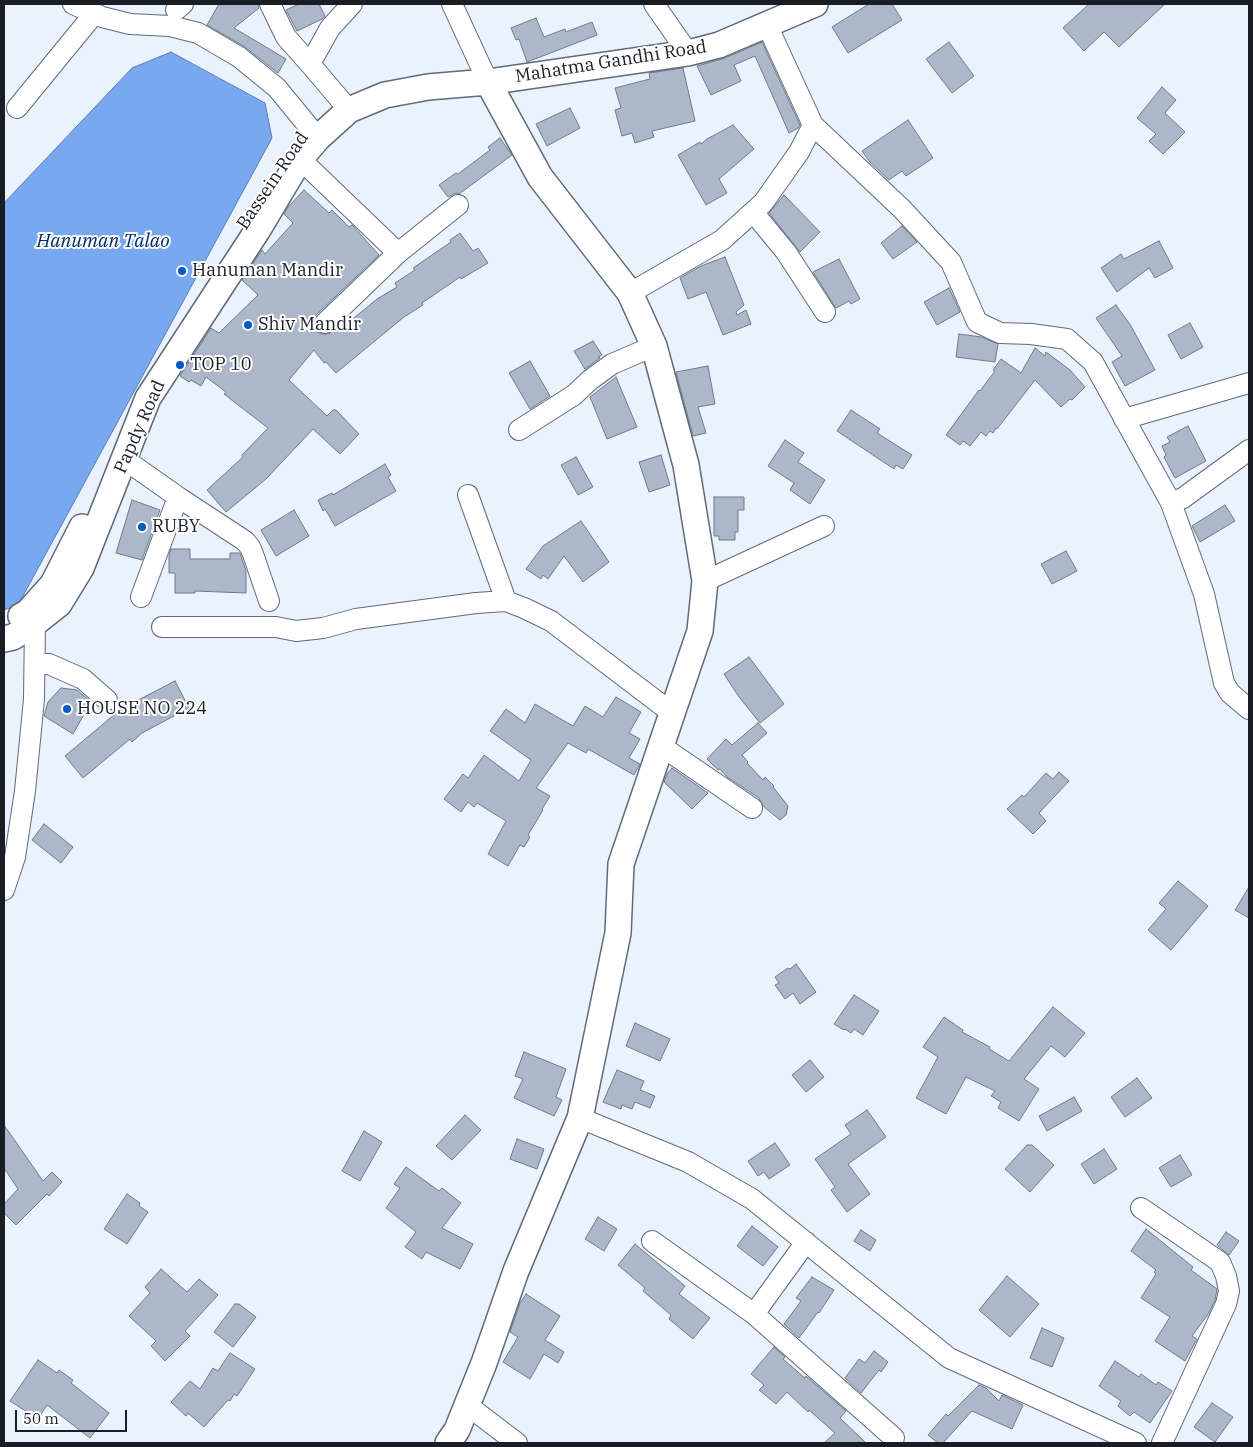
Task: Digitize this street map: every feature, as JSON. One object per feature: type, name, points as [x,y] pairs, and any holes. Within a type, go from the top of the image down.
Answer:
[{"type":"main road","name":"Mahatma Gandhi Road","points":[[485,75],[684,47],[719,45],[772,14],[816,4]]},
{"type":"main road","name":"Papdy Road","points":[[32,618],[59,604],[81,568],[148,398],[257,230],[300,159],[313,133],[345,105],[384,95],[485,75]]},
{"type":"main road","points":[[448,1443],[457,1430],[484,1363],[516,1271],[580,1118],[618,933],[621,864],[700,631],[705,581],[686,465],[654,346],[630,293],[540,178],[485,75]]},
{"type":"main road","name":"Bassein Road","points":[[4,640],[12,637],[32,618],[53,584],[82,528],[143,381],[290,150],[313,133]]},
{"type":"main road","name":"Bassein Road","points":[[4,625],[32,618]]},
{"type":"street","points":[[72,4],[102,17],[130,24],[170,26],[198,33],[239,57],[277,88],[313,133]]},
{"type":"street","points":[[270,4],[286,37],[345,105]]},
{"type":"street","points":[[310,64],[330,28],[352,4]]},
{"type":"street","points":[[452,4],[485,75]]},
{"type":"street","points":[[654,4],[684,47]]},
{"type":"street","points":[[17,108],[94,14]]},
{"type":"street","points":[[772,14],[813,125],[902,209],[951,262],[977,322],[1000,333],[1031,334],[1068,339],[1092,362],[1171,503],[1204,594],[1224,684],[1230,693],[1249,709]]},
{"type":"street","points":[[630,293],[722,240],[763,203],[799,152],[813,125]]},
{"type":"street","points":[[300,159],[398,253]]},
{"type":"street","points":[[325,323],[398,253],[458,205]]},
{"type":"street","points":[[753,212],[786,252],[825,312]]},
{"type":"street","points":[[519,430],[568,399],[612,364],[654,346]]},
{"type":"street","points":[[1124,419],[1249,384]]},
{"type":"street","points":[[1171,503],[1183,498],[1249,450]]},
{"type":"street","points":[[124,459],[178,498],[230,531],[250,547],[269,601]]},
{"type":"street","points":[[468,495],[506,601]]},
{"type":"street","points":[[141,597],[178,498]]},
{"type":"street","points":[[705,581],[824,526]]},
{"type":"street","points":[[162,627],[276,627],[296,631],[323,628],[356,619],[476,603],[506,601],[551,621],[672,713]]},
{"type":"street","points":[[4,890],[15,857],[25,791],[34,699],[35,664],[32,618]]},
{"type":"street","points":[[35,664],[49,664],[83,679],[107,700]]},
{"type":"street","points":[[661,746],[752,808]]},
{"type":"street","points":[[580,1118],[688,1162],[752,1199],[948,1358],[1136,1443]]},
{"type":"street","points":[[1141,1208],[1220,1262],[1226,1276],[1229,1291],[1226,1304],[1163,1443]]},
{"type":"street","points":[[652,1241],[754,1314],[894,1438]]},
{"type":"street","points":[[754,1314],[806,1242]]},
{"type":"street","points":[[467,1405],[517,1443]]},
{"type":"water","name":"Hanuman Talao","points":[[171,52],[265,103],[272,138],[18,605],[4,610],[4,203],[132,68]]},
{"type":"building","points":[[219,4],[258,4],[259,8],[234,28],[286,59],[278,73],[245,47],[207,25]]},
{"type":"building","points":[[299,4],[319,4],[325,16],[297,31],[286,10]]},
{"type":"building","points":[[869,4],[892,4],[902,20],[848,53],[832,27]]},
{"type":"building","points":[[1089,4],[1165,4],[1119,47],[1104,32],[1084,51],[1063,28]]},
{"type":"building","points":[[536,18],[544,37],[565,29],[566,32],[592,22],[597,35],[527,62],[519,39],[516,40],[511,28]]},
{"type":"building","points":[[762,42],[800,125],[789,133],[755,56],[734,65],[741,81],[711,95],[697,66],[725,58]]},
{"type":"building","points":[[949,42],[974,76],[952,93],[926,59]]},
{"type":"building","points":[[683,68],[695,121],[652,131],[654,137],[635,143],[632,133],[622,136],[615,110],[621,108],[615,88],[650,79],[649,73]]},
{"type":"building","points":[[1162,87],[1176,100],[1165,113],[1185,132],[1163,154],[1149,141],[1156,134],[1137,118]]},
{"type":"building","points":[[570,108],[580,128],[547,146],[536,124]]},
{"type":"building","points":[[908,120],[933,158],[906,176],[902,171],[889,180],[869,161],[862,151]]},
{"type":"building","points":[[733,125],[754,149],[719,179],[727,193],[706,205],[678,155]]},
{"type":"building","points":[[500,138],[512,155],[459,194],[456,193],[448,197],[439,185],[456,173],[458,174],[490,150],[488,147]]},
{"type":"building","points":[[304,190],[329,213],[332,210],[349,227],[352,225],[379,255],[316,315],[313,325],[316,331],[321,334],[328,334],[336,329],[338,331],[377,299],[397,287],[395,283],[415,270],[413,268],[451,242],[450,240],[460,233],[473,251],[478,248],[488,263],[461,279],[460,277],[422,303],[423,305],[404,317],[336,373],[326,362],[324,363],[314,350],[289,380],[327,416],[333,410],[336,410],[359,434],[340,454],[313,429],[266,479],[226,512],[207,490],[243,457],[242,455],[268,428],[224,394],[226,392],[206,377],[201,386],[191,380],[189,382],[180,376],[211,328],[219,333],[258,295],[242,280],[262,250],[265,254],[293,223],[284,214]]},
{"type":"building","points":[[784,195],[820,232],[800,252],[769,213]]},
{"type":"building","points":[[902,226],[917,242],[893,259],[881,243]]},
{"type":"building","points":[[1159,241],[1173,268],[1155,278],[1149,268],[1117,292],[1101,268],[1121,254],[1124,259]]},
{"type":"building","points":[[725,257],[744,305],[736,312],[737,315],[746,310],[751,324],[723,335],[706,292],[688,299],[680,278],[701,266]]},
{"type":"building","points":[[839,259],[860,299],[851,304],[849,301],[836,308],[813,272]]},
{"type":"building","points":[[949,288],[960,312],[937,325],[924,302]]},
{"type":"building","points":[[1116,305],[1131,326],[1155,370],[1125,386],[1112,362],[1122,356],[1096,318]]},
{"type":"building","points":[[1190,323],[1203,347],[1181,359],[1168,335]]},
{"type":"building","points":[[959,334],[981,337],[998,344],[995,362],[956,357]]},
{"type":"building","points":[[593,341],[602,355],[585,369],[574,351]]},
{"type":"building","points":[[1035,348],[1045,356],[1046,352],[1070,370],[1085,387],[1072,400],[1070,399],[1061,407],[1035,380],[993,433],[990,431],[986,436],[981,432],[970,446],[963,441],[960,445],[946,435],[995,371],[993,370],[1001,359],[1021,373]]},
{"type":"building","points":[[530,361],[550,396],[530,409],[509,373]]},
{"type":"building","points":[[708,366],[715,404],[698,407],[706,433],[693,436],[676,372]]},
{"type":"building","points":[[616,377],[637,427],[607,439],[590,397]]},
{"type":"building","points":[[851,410],[880,429],[877,433],[912,455],[903,469],[896,465],[894,469],[837,431]]},
{"type":"building","points":[[1188,426],[1206,461],[1175,478],[1164,457],[1166,455],[1162,446],[1170,442],[1167,437]]},
{"type":"building","points":[[785,440],[804,453],[798,462],[825,480],[810,504],[790,490],[794,483],[768,466]]},
{"type":"building","points":[[661,455],[670,485],[649,492],[639,462]]},
{"type":"building","points":[[576,457],[593,487],[578,495],[561,465]]},
{"type":"building","points":[[385,464],[391,475],[388,477],[396,491],[335,526],[325,509],[323,511],[318,500],[332,493],[333,495]]},
{"type":"building","points":[[714,497],[744,497],[744,510],[738,510],[738,532],[735,532],[735,540],[719,540],[719,536],[714,536]]},
{"type":"building","name":"RUBY","points":[[132,500],[160,510],[142,560],[116,553]]},
{"type":"building","points":[[1225,505],[1235,521],[1200,542],[1192,526]]},
{"type":"building","points":[[294,510],[309,536],[276,556],[261,530]]},
{"type":"building","points":[[581,521],[609,562],[583,582],[564,556],[548,579],[543,575],[541,579],[526,569],[543,546]]},
{"type":"building","points":[[171,549],[190,549],[190,559],[230,559],[230,553],[240,553],[246,571],[246,593],[195,591],[195,593],[175,593],[175,573],[169,573]]},
{"type":"building","points":[[1066,551],[1077,571],[1052,584],[1041,564]]},
{"type":"building","points":[[749,657],[784,704],[760,723],[739,697],[724,674]]},
{"type":"building","points":[[175,681],[189,708],[142,733],[132,742],[130,739],[83,778],[65,756],[121,709]]},
{"type":"building","name":"HOUSE NO 224","points":[[61,688],[77,690],[91,702],[73,734],[44,716],[48,702]]},
{"type":"building","points":[[616,697],[641,712],[629,733],[640,739],[629,758],[640,764],[634,775],[588,749],[586,753],[568,743],[536,788],[550,796],[528,835],[530,837],[524,847],[520,845],[508,866],[488,854],[506,821],[477,803],[474,807],[468,802],[461,812],[444,799],[463,774],[468,778],[484,755],[519,781],[531,760],[490,731],[506,709],[525,723],[535,704],[573,726],[585,706],[603,717]]},
{"type":"building","points":[[758,723],[767,733],[742,755],[763,780],[765,777],[774,786],[788,806],[786,815],[780,820],[763,806],[759,798],[727,777],[707,759],[726,739],[732,745]]},
{"type":"building","points":[[672,768],[708,793],[692,809],[664,782]]},
{"type":"building","points":[[1059,772],[1069,781],[1039,813],[1046,821],[1033,834],[1007,809],[1022,795],[1024,797],[1046,773],[1053,779]]},
{"type":"building","points":[[44,824],[73,847],[61,863],[32,840]]},
{"type":"building","points":[[1178,881],[1208,906],[1171,950],[1148,930],[1166,909],[1159,903]]},
{"type":"building","points":[[1249,887],[1249,918],[1235,910]]},
{"type":"building","points":[[796,964],[816,992],[800,1004],[793,993],[785,999],[775,985],[779,983],[775,977]]},
{"type":"building","points":[[854,995],[879,1011],[863,1035],[854,1029],[851,1033],[834,1024]]},
{"type":"building","points":[[1053,1007],[1085,1033],[1065,1057],[1051,1046],[1024,1079],[1039,1089],[1019,1121],[998,1108],[1001,1102],[991,1096],[995,1091],[966,1077],[946,1114],[916,1098],[938,1057],[923,1047],[944,1017],[963,1030],[962,1032],[990,1047],[989,1049],[1009,1061]]},
{"type":"building","points":[[635,1023],[670,1039],[660,1061],[626,1046]]},
{"type":"building","points":[[524,1052],[566,1069],[556,1097],[562,1100],[554,1116],[514,1098],[523,1079],[515,1076]]},
{"type":"building","points":[[810,1060],[824,1077],[806,1092],[792,1075]]},
{"type":"building","points":[[617,1070],[644,1081],[640,1090],[655,1096],[650,1108],[635,1102],[632,1109],[622,1105],[621,1109],[603,1102]]},
{"type":"building","points":[[1137,1078],[1152,1098],[1125,1117],[1111,1097]]},
{"type":"building","points":[[1074,1097],[1082,1111],[1047,1131],[1039,1116]]},
{"type":"building","points":[[867,1110],[886,1137],[848,1164],[870,1194],[847,1212],[831,1190],[835,1187],[815,1159],[851,1134],[845,1125]]},
{"type":"building","points":[[465,1115],[481,1130],[452,1160],[436,1146]]},
{"type":"building","points":[[4,1125],[43,1181],[52,1172],[62,1182],[16,1225],[4,1213],[4,1204],[18,1189],[4,1168]]},
{"type":"building","points":[[364,1131],[382,1142],[360,1181],[342,1171]]},
{"type":"building","points":[[517,1139],[544,1149],[537,1169],[510,1159]]},
{"type":"building","points":[[775,1143],[790,1165],[769,1179],[764,1172],[758,1176],[748,1161]]},
{"type":"building","points":[[1027,1145],[1032,1145],[1054,1165],[1030,1192],[1005,1169]]},
{"type":"building","points":[[1104,1149],[1117,1169],[1094,1184],[1081,1164]]},
{"type":"building","points":[[1180,1155],[1192,1175],[1171,1187],[1159,1168]]},
{"type":"building","points":[[406,1167],[439,1191],[442,1188],[461,1203],[442,1228],[473,1244],[460,1269],[426,1252],[422,1259],[405,1247],[416,1232],[386,1208],[400,1188],[394,1184]]},
{"type":"building","points":[[127,1194],[140,1203],[139,1206],[148,1212],[127,1244],[104,1229]]},
{"type":"building","points":[[598,1217],[617,1229],[604,1251],[585,1239]]},
{"type":"building","points":[[752,1226],[778,1247],[763,1266],[737,1246]]},
{"type":"building","points":[[1146,1229],[1193,1267],[1191,1270],[1217,1289],[1215,1300],[1209,1313],[1192,1336],[1197,1339],[1185,1361],[1155,1341],[1170,1317],[1141,1298],[1156,1274],[1154,1272],[1156,1270],[1131,1251]]},
{"type":"building","points":[[861,1230],[876,1240],[870,1251],[854,1241]]},
{"type":"building","points":[[1226,1232],[1239,1241],[1229,1255],[1217,1245]]},
{"type":"building","points":[[635,1244],[685,1286],[679,1294],[710,1318],[693,1339],[669,1319],[671,1315],[643,1291],[645,1288],[618,1265]]},
{"type":"building","points":[[161,1269],[187,1292],[199,1279],[218,1295],[185,1331],[190,1336],[165,1361],[151,1346],[156,1341],[129,1316],[150,1293],[145,1287]]},
{"type":"building","points":[[1007,1276],[1039,1304],[1010,1337],[979,1310]]},
{"type":"building","points":[[812,1277],[834,1290],[799,1338],[784,1324],[801,1301],[796,1298]]},
{"type":"building","points":[[526,1294],[560,1316],[545,1340],[564,1352],[558,1363],[544,1354],[530,1379],[503,1362],[518,1337],[510,1332],[520,1303]]},
{"type":"building","points":[[235,1304],[239,1304],[256,1317],[233,1347],[214,1332]]},
{"type":"building","points":[[1042,1328],[1064,1338],[1052,1367],[1030,1358]]},
{"type":"building","points":[[774,1347],[785,1357],[783,1359],[805,1378],[806,1376],[846,1411],[840,1418],[866,1443],[824,1443],[835,1433],[809,1410],[808,1412],[787,1392],[776,1404],[759,1390],[764,1385],[751,1374]]},
{"type":"building","points":[[874,1351],[888,1362],[881,1372],[879,1370],[861,1393],[845,1378],[859,1359],[865,1363]]},
{"type":"building","points":[[230,1353],[255,1369],[237,1396],[234,1394],[230,1401],[228,1400],[204,1427],[188,1413],[186,1416],[171,1402],[190,1381],[200,1389],[213,1368],[218,1371]]},
{"type":"building","points":[[38,1360],[57,1373],[59,1370],[73,1380],[71,1383],[109,1413],[90,1438],[47,1405],[38,1419],[10,1401]]},
{"type":"building","points":[[1115,1361],[1139,1377],[1141,1374],[1156,1385],[1158,1382],[1172,1391],[1150,1423],[1134,1412],[1130,1416],[1118,1406],[1121,1401],[1099,1386]]},
{"type":"building","points":[[979,1385],[986,1388],[999,1401],[1002,1395],[1023,1405],[1012,1429],[972,1411],[943,1443],[938,1443],[928,1435],[946,1414],[948,1416]]},
{"type":"building","points":[[1212,1403],[1233,1417],[1215,1442],[1194,1427]]},
{"type":"place","name":"Hanuman Mandir","points":[[182,271]]},
{"type":"place","name":"Shiv Mandir","points":[[248,325]]},
{"type":"place","name":"TOP 10","points":[[180,365]]},
{"type":"place","name":"RUBY","points":[[142,527]]},
{"type":"place","name":"HOUSE NO 224","points":[[67,709]]}]
